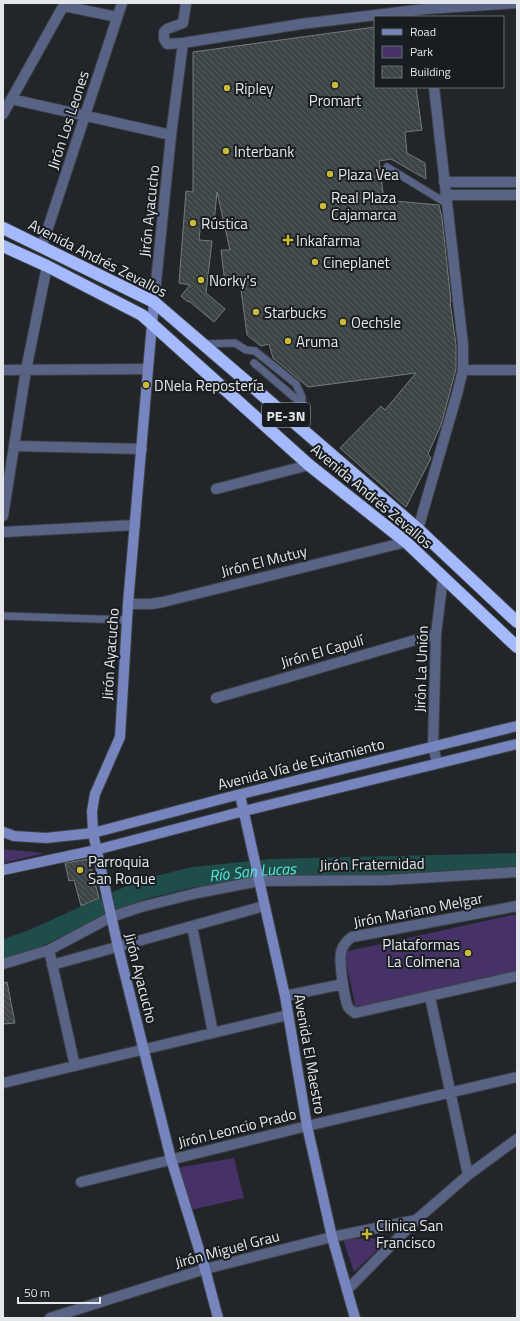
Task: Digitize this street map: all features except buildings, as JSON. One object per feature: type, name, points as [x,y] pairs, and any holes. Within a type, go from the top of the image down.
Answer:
[{"type":"highway","name":"Avenida Andrés Zevallos","points":[[3,228],[154,302],[418,529],[517,622]]},
{"type":"highway","name":"Avenida Andrés Zevallos","points":[[3,246],[47,266],[142,315],[309,465],[406,542],[517,647]]},
{"type":"street","name":"Jirón Los Leones","points":[[42,246],[122,3]]},
{"type":"street","points":[[186,3],[183,23],[167,29],[164,32],[164,39],[167,44],[183,43],[302,24],[374,18]]},
{"type":"street","points":[[392,16],[517,3]]},
{"type":"street","points":[[3,114],[65,5],[118,17]]},
{"type":"street","name":"Jirón Ayacucho","points":[[183,43],[171,135],[152,323],[128,604],[120,737],[95,794],[92,811],[93,833],[96,850],[118,947],[171,1159],[205,1269],[218,1318]]},
{"type":"street","points":[[406,542],[418,529],[463,370],[463,345],[434,88]]},
{"type":"street","points":[[11,99],[171,135]]},
{"type":"street","points":[[444,182],[517,182]]},
{"type":"street","points":[[446,199],[517,195]]},
{"type":"street","points":[[3,516],[26,370],[47,266]]},
{"type":"street","points":[[3,370],[148,369]]},
{"type":"street","points":[[463,370],[517,370]]},
{"type":"street","points":[[15,446],[142,449]]},
{"type":"street","points":[[216,489],[309,465]]},
{"type":"street","points":[[3,532],[135,525]]},
{"type":"street","name":"Jirón El Mutuy","points":[[128,604],[151,604],[175,599],[406,542]]},
{"type":"street","name":"Jirón La Unión","points":[[437,763],[433,746],[436,634],[443,577]]},
{"type":"street","name":"Jirón El Capulí","points":[[216,698],[436,634]]},
{"type":"street","name":"Avenida Vía de Evitamiento","points":[[3,832],[14,836],[46,838],[93,833],[517,726]]},
{"type":"street","points":[[3,870],[96,850],[244,811],[517,744]]},
{"type":"street","name":"Avenida El Maestro","points":[[240,795],[288,1015],[307,1126],[332,1237],[355,1318]]},
{"type":"street","name":"Jirón Fraternidad","points":[[3,964],[49,950],[110,914],[258,877],[388,880],[517,872]]},
{"type":"street","points":[[52,965],[264,906]]},
{"type":"street","name":"Jirón Mariano Melgar","points":[[517,906],[352,937],[346,941],[341,954],[348,1008],[355,1012],[430,997],[517,976]]},
{"type":"street","points":[[192,926],[213,1034]]},
{"type":"street","points":[[49,950],[75,1066]]},
{"type":"street","points":[[284,996],[344,984]]},
{"type":"street","points":[[430,997],[468,1175]]},
{"type":"street","points":[[3,1083],[288,1015]]},
{"type":"street","name":"Jirón Leoncio Prado","points":[[81,1182],[307,1126],[450,1094],[517,1077]]},
{"type":"street","name":"Jirón Miguel Grau","points":[[347,1290],[416,1220],[468,1175],[517,1139]]},
{"type":"street","name":"Jirón Miguel Grau","points":[[50,1318],[205,1269],[332,1237],[416,1220]]},
{"type":"lane","points":[[387,167],[446,199]]},
{"type":"lane","points":[[204,344],[235,343],[246,350],[255,351],[296,384],[302,397],[302,428]]},
{"type":"lane","points":[[254,363],[302,404]]},
{"type":"lane","points":[[3,616],[127,620]]},
{"type":"green space","points":[[3,849],[45,853],[3,863]]},
{"type":"green space","points":[[517,914],[517,970],[356,1009],[344,952]]},
{"type":"green space","points":[[234,1158],[244,1198],[190,1210],[176,1168]]},
{"type":"green space","points":[[390,1238],[354,1272],[343,1239]]},
{"type":"waterway","name":"Río San Lucas","points":[[3,950],[31,940],[144,889],[194,877],[271,869],[517,863]]},
{"type":"place","name":"Promart","points":[[335,85]]},
{"type":"place","name":"Ripley","points":[[227,88]]},
{"type":"place","name":"Interbank","points":[[226,151]]},
{"type":"place","name":"Plaza Vea","points":[[330,174]]},
{"type":"place","name":"Real Plaza Cajamarca","points":[[323,206]]},
{"type":"place","name":"Rústica","points":[[193,223]]},
{"type":"place","name":"Inkafarma","points":[[288,240]]},
{"type":"place","name":"Cineplanet","points":[[315,262]]},
{"type":"place","name":"Norky's","points":[[201,280]]},
{"type":"place","name":"Starbucks","points":[[256,312]]},
{"type":"place","name":"Oechsle","points":[[343,322]]},
{"type":"place","name":"Aruma","points":[[288,341]]},
{"type":"place","name":"DNela Repostería","points":[[146,385]]},
{"type":"place","name":"Parroquia San Roque","points":[[80,870]]},
{"type":"place","name":"Plataformas La Colmena","points":[[468,953]]},
{"type":"place","name":"Clinica San Francisco","points":[[367,1234]]}]
